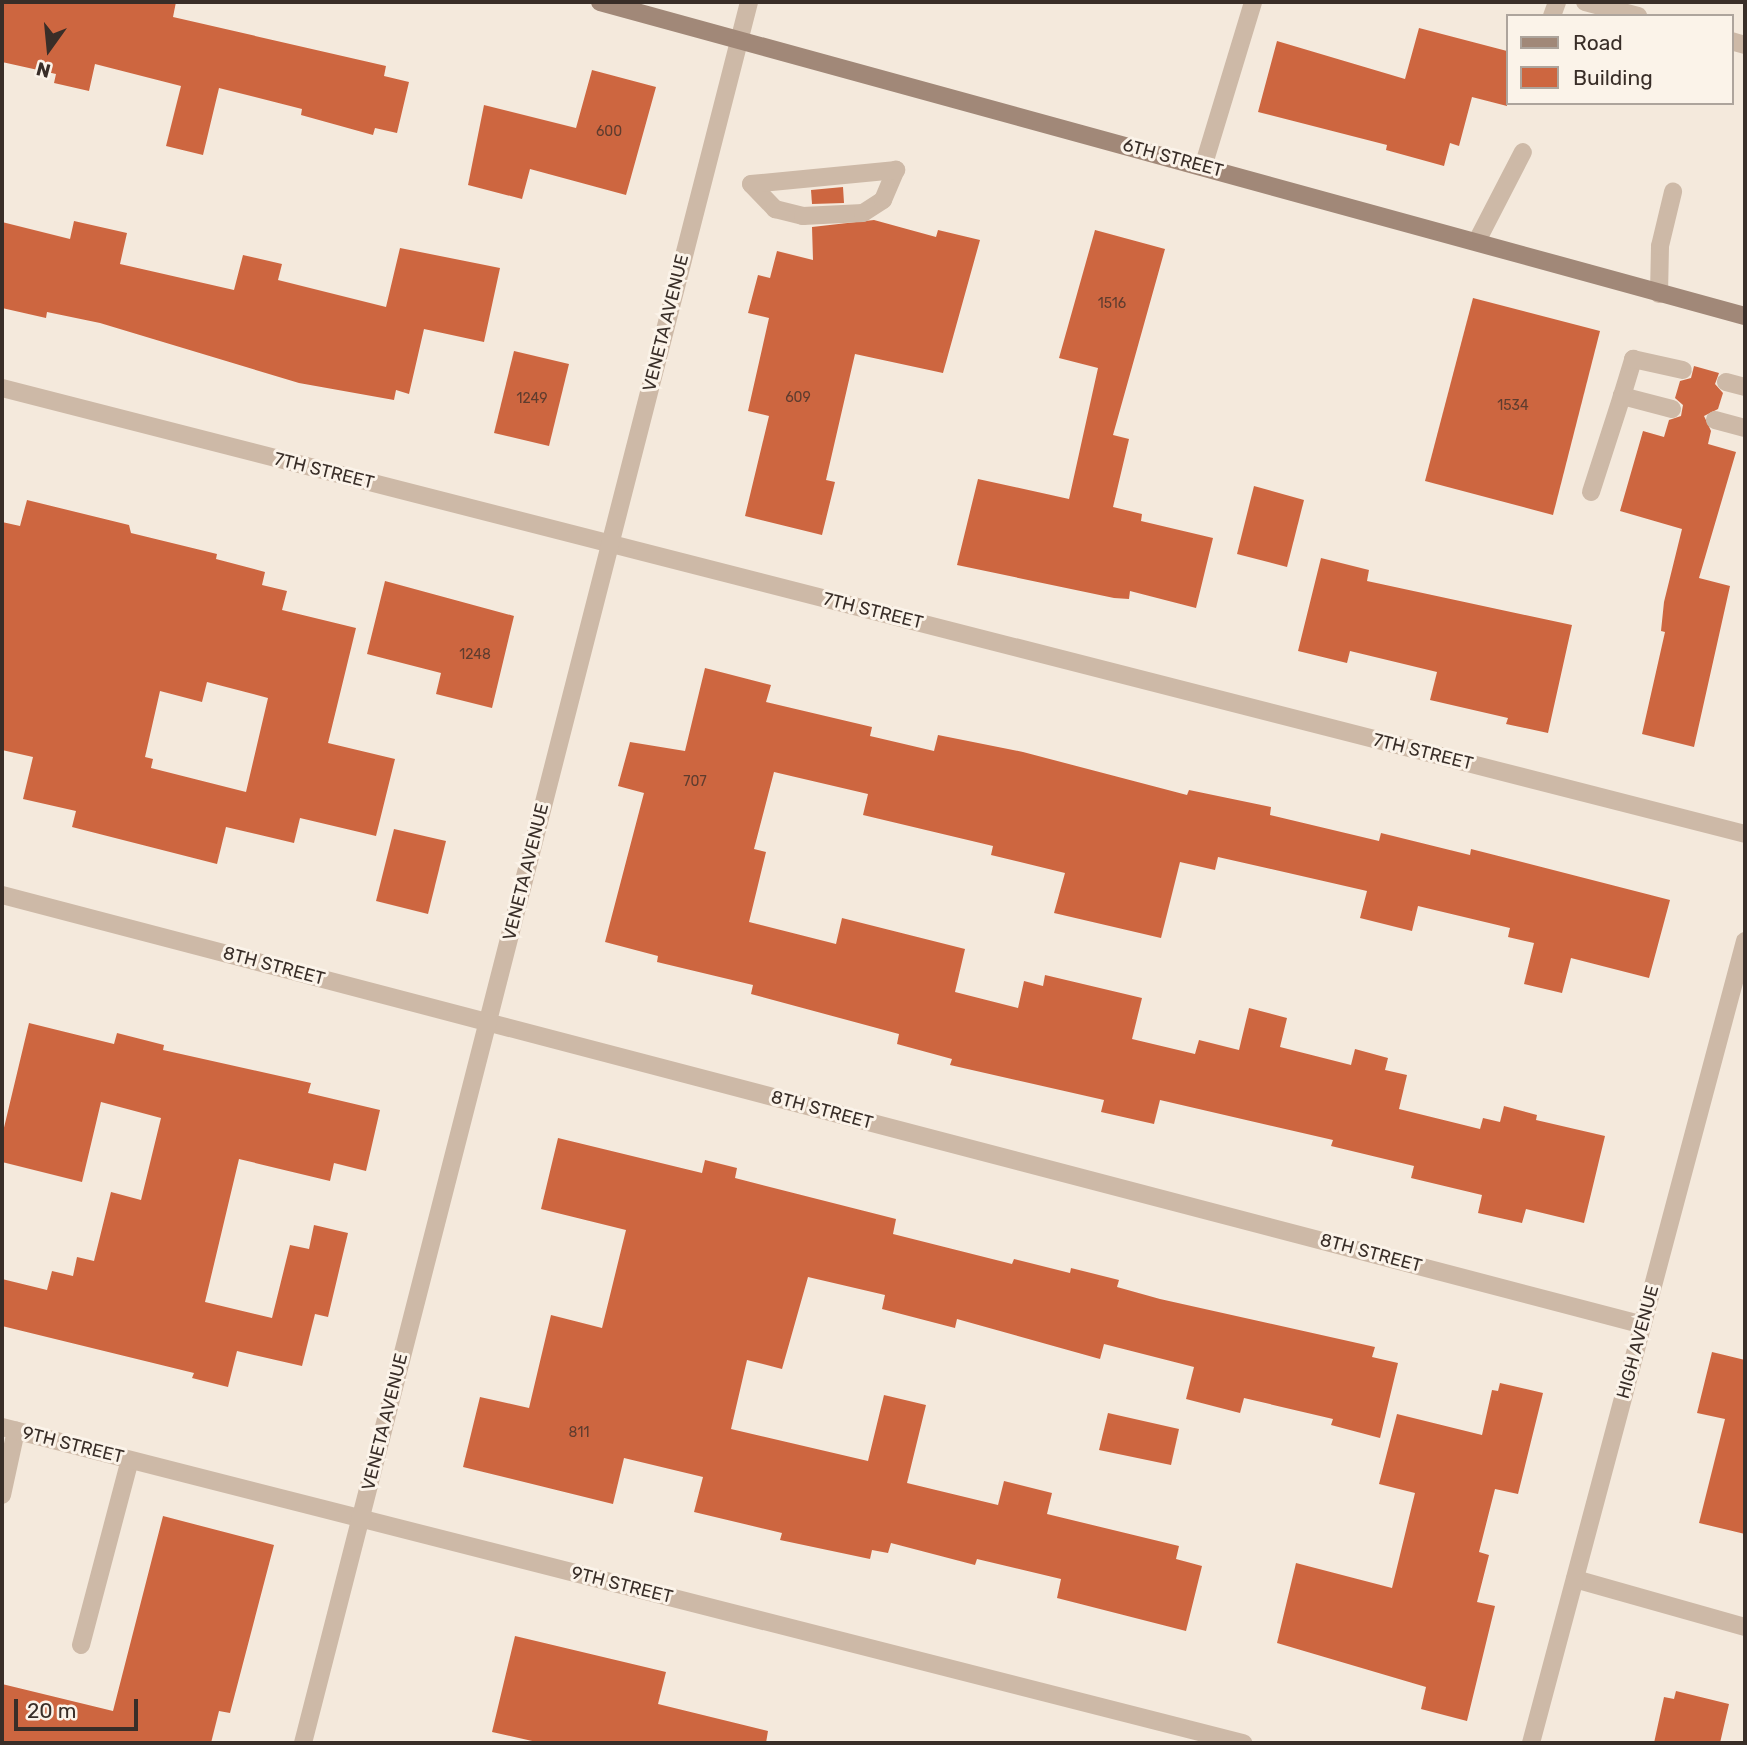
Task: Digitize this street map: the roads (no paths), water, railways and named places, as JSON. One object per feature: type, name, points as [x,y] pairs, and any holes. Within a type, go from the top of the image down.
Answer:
[{"type":"main road","name":"6TH STREET","points":[[600,2],[1745,316]]},
{"type":"street","name":"VENETA AVENUE","points":[[303,1743],[749,2]]},
{"type":"street","points":[[1203,167],[1253,2]]},
{"type":"street","points":[[1586,2],[1631,14]]},
{"type":"street","points":[[1477,241],[1523,152]]},
{"type":"street","points":[[896,170],[883,200],[863,213],[803,216],[775,209],[751,184],[896,170]]},
{"type":"street","points":[[1659,294],[1660,246],[1673,192]]},
{"type":"street","points":[[1591,492],[1633,359],[1683,370]]},
{"type":"street","points":[[1726,382],[1745,387]]},
{"type":"street","name":"7TH STREET","points":[[2,388],[1745,834]]},
{"type":"street","points":[[1622,396],[1672,409]]},
{"type":"street","points":[[1715,419],[1745,428]]},
{"type":"street","name":"8TH STREET","points":[[2,895],[1643,1325]]},
{"type":"street","name":"HIGH AVENUE","points":[[1531,1743],[1643,1325],[1740,983],[1745,941]]},
{"type":"street","points":[[2,1495],[9,1429]]},
{"type":"street","name":"9TH STREET","points":[[9,1429],[1243,1743]]},
{"type":"street","points":[[81,1645],[130,1460]]},
{"type":"street","points":[[1575,1579],[1745,1627]]}]
